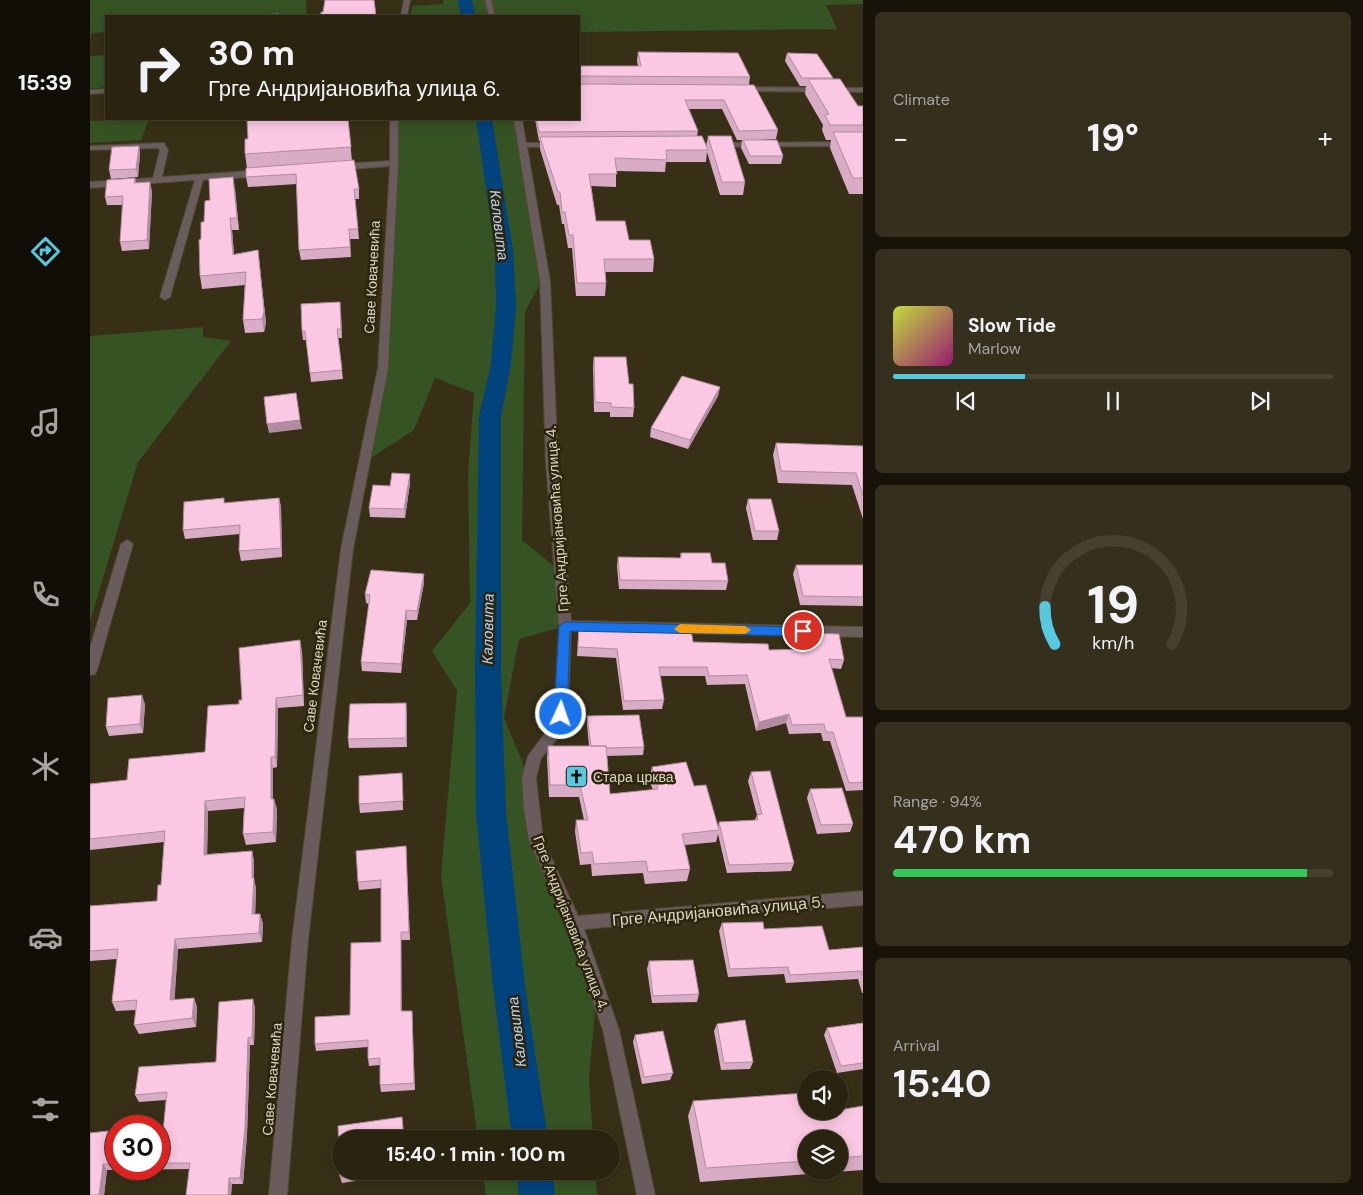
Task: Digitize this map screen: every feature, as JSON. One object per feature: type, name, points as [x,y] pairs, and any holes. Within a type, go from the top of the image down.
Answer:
[{"type":"street","points":[[404,15],[407,0]]},
{"type":"street","points":[[488,0],[492,15]]},
{"type":"street","points":[[728,89],[863,90]]},
{"type":"street","points":[[90,92],[105,91]]},
{"type":"street","name":"Саве Ковачевића","points":[[278,1195],[302,921],[347,549],[383,368],[394,163],[394,120]]},
{"type":"street","name":"Грге Андријановића улица 4.","points":[[518,120],[545,281],[552,462],[565,626],[561,714],[552,735],[535,756],[529,778],[531,809],[536,840],[574,923],[611,1030],[646,1195]]},
{"type":"street","points":[[678,144],[863,144]]},
{"type":"street","points":[[90,148],[161,145],[164,150],[157,180]]},
{"type":"street","points":[[523,145],[562,145]]},
{"type":"street","points":[[328,168],[394,163]]},
{"type":"street","points":[[90,186],[269,172]]},
{"type":"street","points":[[165,297],[200,177]]},
{"type":"street","points":[[90,670],[127,544]]},
{"type":"street","points":[[565,626],[863,632]]},
{"type":"street","name":"Грге Андријановића улица 5.","points":[[574,923],[863,898]]},
{"type":"green space","points":[[90,0],[306,0],[307,15],[105,15],[105,32],[92,33],[90,38]]},
{"type":"green space","points":[[443,0],[863,0],[863,4],[826,5],[837,29],[580,32],[580,15],[410,15],[412,6],[443,4]]},
{"type":"green space","points":[[105,55],[105,87],[90,89],[90,56]]},
{"type":"green space","points":[[149,120],[141,140],[90,143],[90,121]]},
{"type":"green space","points":[[393,120],[518,120],[544,276],[525,312],[522,540],[561,572],[565,626],[519,639],[504,718],[529,778],[537,840],[597,988],[589,1079],[592,1130],[477,1130],[441,876],[457,691],[432,651],[470,603],[468,475],[474,393],[435,378],[414,430],[365,462],[383,366],[392,200]]},
{"type":"green space","points":[[203,327],[203,337],[231,341],[138,462],[90,621],[90,336]]},
{"type":"green space","points":[[484,1180],[596,1180],[597,1195],[486,1195]]},
{"type":"building","points":[[325,0],[374,0],[376,15],[321,15],[321,12],[323,12]]},
{"type":"building","points":[[638,52],[738,53],[750,77],[580,76],[580,66],[641,66]]},
{"type":"building","points":[[787,53],[817,54],[833,78],[802,78]]},
{"type":"building","points":[[808,79],[840,79],[858,106],[863,106],[863,125],[830,125],[825,115],[829,114]]},
{"type":"building","points":[[580,84],[754,85],[778,130],[739,131],[724,100],[685,100],[698,131],[539,132],[536,120],[580,120]]},
{"type":"building","points":[[247,120],[348,120],[351,147],[245,154],[245,139],[248,139]]},
{"type":"building","points":[[833,132],[863,132],[863,178],[853,178]]},
{"type":"building","points":[[702,136],[708,150],[666,150],[667,160],[615,158],[617,174],[589,174],[596,221],[625,221],[629,240],[650,240],[654,259],[604,259],[606,283],[577,283],[573,235],[569,235],[565,212],[562,212],[560,192],[558,192],[540,137]]},
{"type":"building","points":[[708,136],[731,136],[745,182],[722,182]]},
{"type":"building","points":[[743,140],[777,140],[783,156],[750,156]]},
{"type":"building","points":[[139,146],[136,169],[109,170],[112,147]]},
{"type":"building","points":[[354,160],[359,189],[354,189],[358,229],[349,229],[350,247],[299,250],[296,174],[246,177],[246,168]]},
{"type":"building","points":[[233,177],[237,218],[230,218],[233,255],[258,250],[264,311],[262,319],[243,320],[246,272],[200,276],[199,240],[201,239],[201,222],[204,222],[205,201],[210,200],[209,179]]},
{"type":"building","points":[[135,178],[134,183],[150,182],[147,240],[120,242],[123,196],[105,197],[107,180]]},
{"type":"building","points":[[340,302],[341,329],[337,329],[342,370],[310,373],[305,331],[302,331],[301,304]]},
{"type":"building","points":[[594,357],[626,357],[629,384],[633,384],[634,408],[611,407],[611,403],[595,402]]},
{"type":"building","points":[[682,376],[720,387],[690,440],[651,428]]},
{"type":"building","points":[[296,393],[300,420],[267,424],[264,397]]},
{"type":"building","points":[[776,443],[863,446],[863,496],[856,473],[781,471]]},
{"type":"building","points":[[392,473],[410,474],[404,509],[369,508],[373,485],[390,486]]},
{"type":"building","points":[[224,498],[224,503],[279,498],[281,548],[239,551],[240,525],[183,530],[184,502]]},
{"type":"building","points":[[748,499],[771,499],[779,531],[755,531]]},
{"type":"building","points":[[681,553],[710,553],[712,563],[725,563],[728,581],[620,580],[618,557],[681,558]]},
{"type":"building","points":[[796,565],[863,565],[863,597],[803,596]]},
{"type":"building","points":[[371,570],[424,574],[417,611],[406,610],[401,664],[361,662],[370,595],[365,594]]},
{"type":"building","points":[[579,624],[606,625],[606,629],[691,630],[693,642],[768,644],[769,650],[809,649],[806,633],[839,634],[844,660],[829,659],[846,717],[863,717],[863,782],[849,783],[833,732],[826,732],[824,724],[792,725],[789,714],[759,722],[747,675],[709,676],[707,667],[659,667],[664,700],[624,701],[617,649],[578,647]]},
{"type":"building","points":[[300,640],[303,695],[276,698],[275,757],[271,757],[271,799],[274,799],[273,832],[243,834],[245,797],[205,801],[204,855],[252,851],[252,878],[254,878],[252,914],[260,914],[259,933],[175,939],[170,1000],[194,998],[192,1018],[134,1025],[137,1000],[112,1002],[118,949],[90,951],[90,906],[157,901],[158,885],[161,885],[165,831],[90,839],[90,784],[127,780],[129,759],[205,752],[208,706],[239,704],[239,700],[242,700],[239,648]]},
{"type":"building","points":[[142,695],[140,724],[106,727],[108,698]]},
{"type":"building","points":[[406,703],[406,738],[348,739],[350,704]]},
{"type":"building","points":[[639,715],[644,747],[606,748],[606,746],[591,746],[587,716]]},
{"type":"building","points":[[548,746],[606,746],[610,794],[658,789],[652,767],[686,762],[694,786],[706,785],[719,830],[682,834],[690,869],[648,872],[646,861],[594,864],[592,852],[581,853],[576,820],[588,820],[580,785],[550,785]]},
{"type":"building","points":[[770,771],[794,863],[729,865],[719,822],[758,820],[757,815],[762,814],[751,772]]},
{"type":"building","points":[[402,773],[403,801],[359,804],[359,776]]},
{"type":"building","points":[[842,788],[853,824],[821,825],[810,789]]},
{"type":"building","points":[[406,846],[409,932],[401,932],[401,1011],[412,1011],[414,1083],[380,1085],[380,1058],[368,1059],[368,1040],[315,1044],[315,1017],[350,1015],[351,943],[381,942],[381,880],[358,882],[356,851]]},
{"type":"building","points":[[763,922],[764,929],[822,926],[829,950],[863,947],[863,976],[861,971],[790,975],[788,967],[730,969],[722,923]]},
{"type":"building","points":[[693,960],[699,994],[653,996],[649,961]]},
{"type":"building","points":[[253,999],[252,1037],[248,1038],[245,1128],[240,1178],[229,1178],[228,1195],[186,1195],[190,1163],[170,1163],[170,1115],[165,1115],[167,1092],[135,1095],[139,1067],[216,1062],[219,1002]]},
{"type":"building","points":[[745,1020],[753,1062],[724,1063],[717,1024]]},
{"type":"building","points":[[863,1023],[863,1063],[841,1066],[827,1028]]},
{"type":"building","points":[[663,1031],[673,1073],[644,1077],[635,1035]]},
{"type":"building","points":[[798,1094],[798,1120],[848,1120],[848,1108],[863,1106],[863,1156],[848,1157],[848,1130],[798,1130],[798,1162],[706,1168],[693,1101]]},
{"type":"building","points":[[402,1117],[403,1130],[338,1130],[338,1126]]},
{"type":"building","points":[[105,1131],[105,1164],[103,1164],[99,1195],[90,1195],[90,1133]]},
{"type":"waterway","name":"Каловита","points":[[465,0],[468,15]]},
{"type":"waterway","name":"Каловита","points":[[484,120],[504,250],[506,305],[501,364],[490,416],[488,673],[491,813],[509,986],[529,1130]]},
{"type":"waterway","name":"Каловита","points":[[535,1180],[537,1195]]},
{"type":"slow traffic","points":[[680,629],[745,630]]},
{"type":"place","name":"Стара црква","points":[[577,777]]},
{"type":"route","points":[[561,714],[565,626],[803,631]]}]
